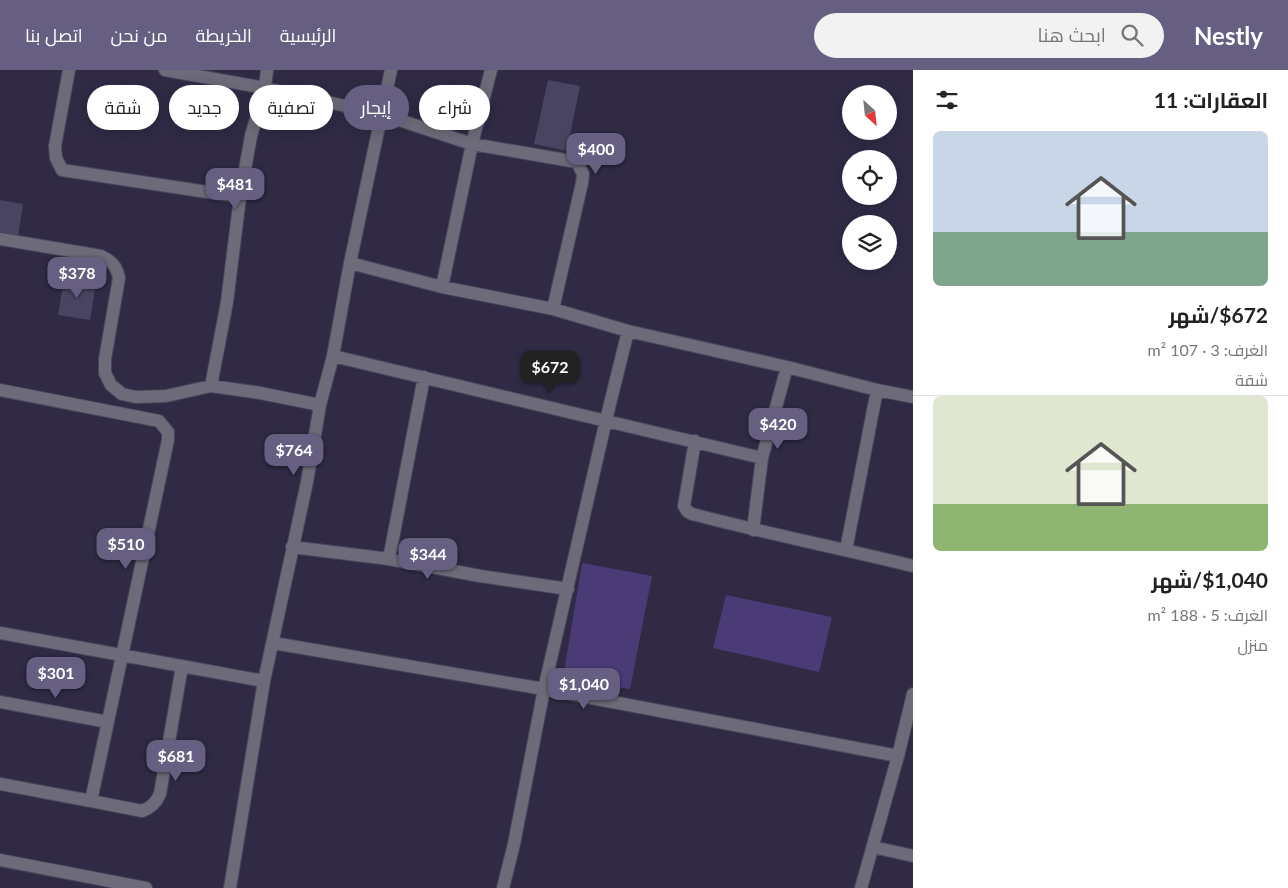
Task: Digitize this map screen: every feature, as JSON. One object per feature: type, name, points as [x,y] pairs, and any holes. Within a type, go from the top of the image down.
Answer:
[{"type":"street","points":[[69,70],[55,146],[56,158],[62,170],[240,197]]},
{"type":"street","points":[[165,70],[249,85]]},
{"type":"street","points":[[265,85],[267,70]]},
{"type":"street","points":[[388,85],[391,70]]},
{"type":"street","points":[[442,287],[472,144],[491,70]]},
{"type":"street","points":[[409,123],[472,144],[564,159],[577,162],[581,167],[582,183],[553,309]]},
{"type":"street","points":[[211,386],[227,302],[240,197],[253,130]]},
{"type":"street","points":[[230,888],[264,681],[307,482],[320,405],[332,356],[378,130]]},
{"type":"street","points":[[0,238],[101,256],[115,265],[119,278],[105,359],[105,373],[111,385],[122,394],[136,397],[166,396],[211,386],[260,393],[320,405]]},
{"type":"street","points":[[350,263],[442,287],[553,309],[628,331],[913,397]]},
{"type":"street","points":[[503,888],[514,844],[544,689],[628,331]]},
{"type":"street","points":[[332,356],[762,458]]},
{"type":"street","points":[[753,530],[762,458],[787,367]]},
{"type":"street","points":[[389,559],[424,377]]},
{"type":"street","points":[[0,390],[159,421],[168,432],[168,440],[123,654],[90,801]]},
{"type":"street","points":[[846,550],[877,390]]},
{"type":"street","points":[[696,441],[684,506],[692,514],[753,530],[913,566]]},
{"type":"street","points":[[292,547],[389,559],[480,576],[568,589]]},
{"type":"street","points":[[0,633],[264,681]]},
{"type":"street","points":[[273,643],[544,689],[898,756]]},
{"type":"street","points":[[0,784],[142,811],[149,808],[156,802],[160,794],[182,666]]},
{"type":"street","points":[[862,888],[913,694]]},
{"type":"street","points":[[0,702],[108,722]]},
{"type":"street","points":[[873,848],[913,856]]},
{"type":"street","points":[[0,860],[144,888]]},
{"type":"shaded area","points":[[582,563],[652,576],[630,689],[563,678]]},
{"type":"shaded area","points":[[726,595],[832,617],[819,672],[713,648]]},
{"type":"building","points":[[548,80],[580,86],[567,151],[534,144]]},
{"type":"building","points":[[0,200],[23,204],[18,236],[0,234]]},
{"type":"building","points":[[64,278],[96,283],[90,320],[58,315]]}]
